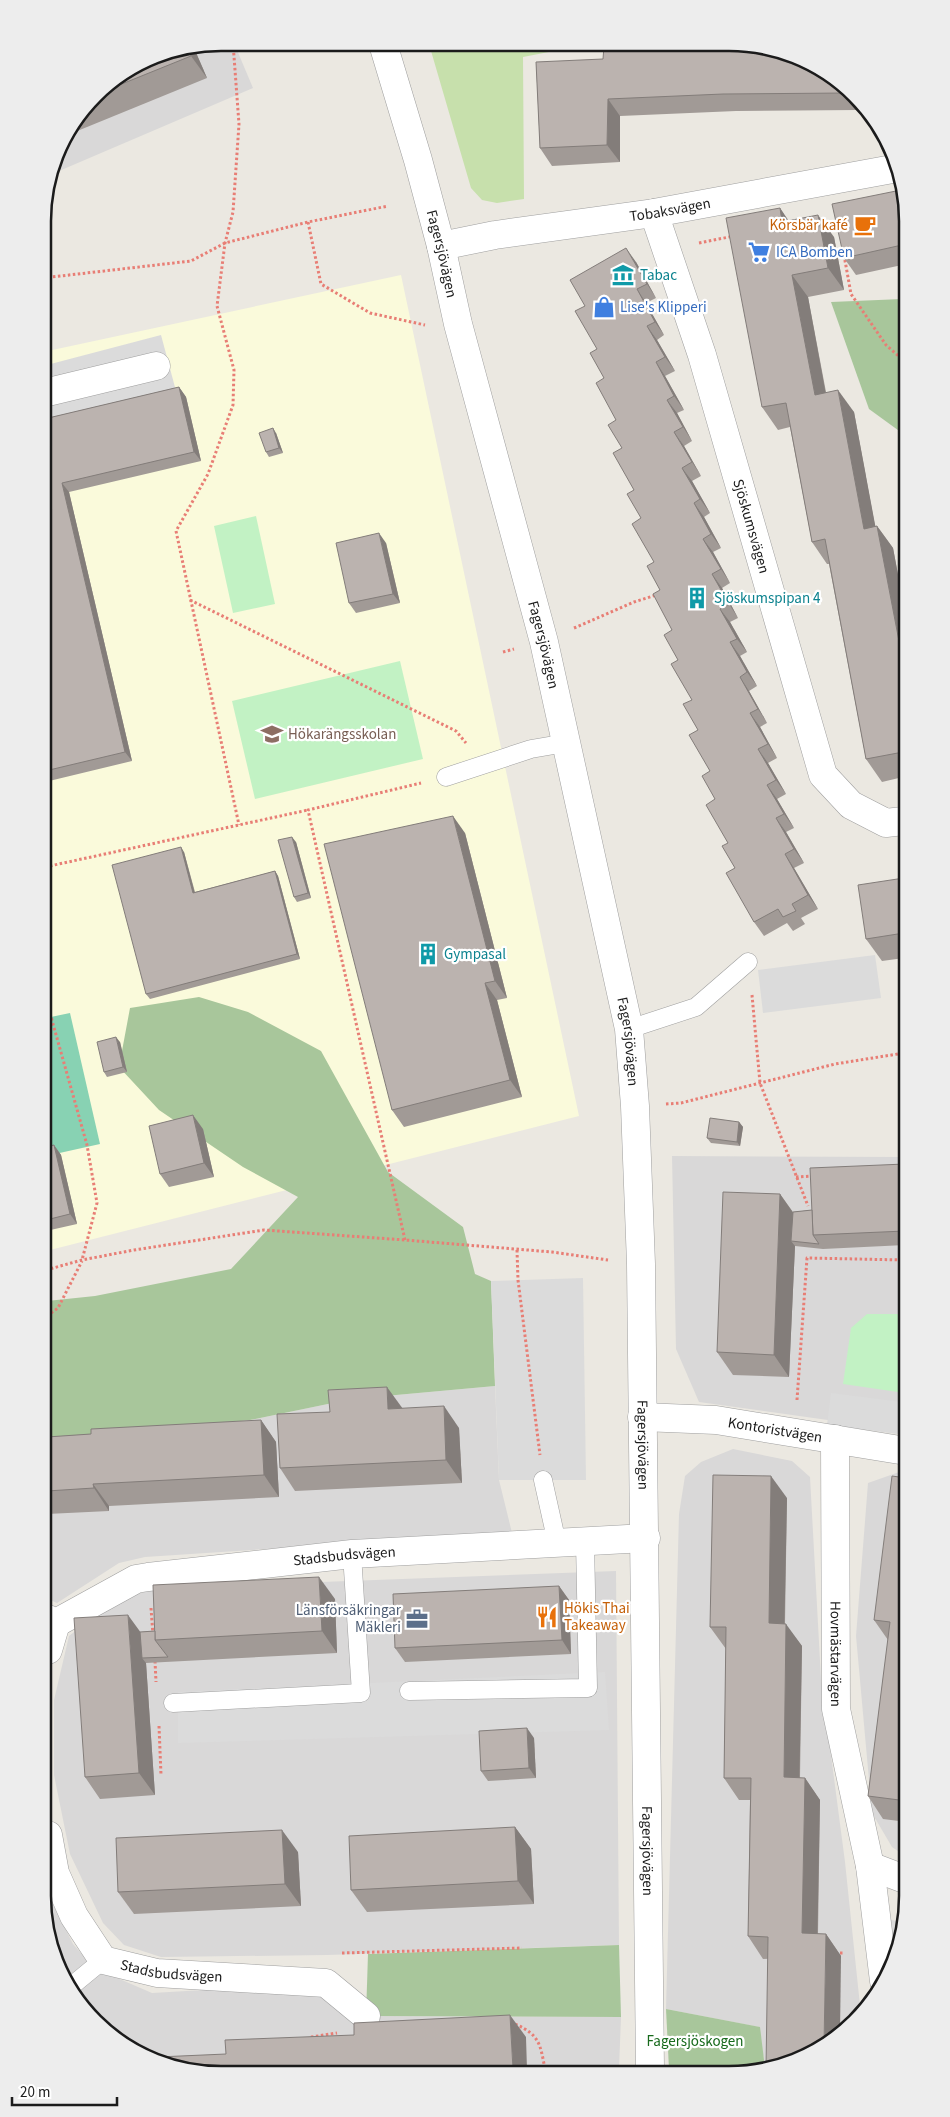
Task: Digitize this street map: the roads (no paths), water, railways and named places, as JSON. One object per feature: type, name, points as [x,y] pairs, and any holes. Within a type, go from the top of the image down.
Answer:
[{"type":"street","name":"Fagersjövägen","points":[[385,51],[441,246],[458,324],[544,642],[629,1029],[635,1106],[641,1264],[642,1417],[646,1538],[650,2066]]},
{"type":"street","name":"Tobaksvägen","points":[[441,246],[496,235],[654,213],[890,169]]},
{"type":"street","name":"Sjöskumsvägen","points":[[654,213],[704,365],[823,775],[852,805],[886,823],[899,822]]},
{"type":"street","points":[[52,390],[156,366]]},
{"type":"street","name":"Kontoristvägen","points":[[642,1417],[716,1420],[898,1450]]},
{"type":"street","name":"Hovmästarvägen","points":[[834,1439],[836,1709],[870,1866],[882,1968]]},
{"type":"street","name":"Stadsbudsvägen","points":[[52,1621],[136,1579],[352,1554],[646,1538]]},
{"type":"street","name":"Stadsbudsvägen","points":[[51,1851],[55,1873],[74,1916],[103,1960],[157,1973],[326,1984],[372,2022]]},
{"type":"street","points":[[870,1866],[898,1877]]},
{"type":"lane","points":[[446,777],[531,749],[566,743]]},
{"type":"lane","points":[[629,1029],[696,1007],[748,962]]},
{"type":"lane","points":[[543,1480],[557,1543]]},
{"type":"lane","points":[[409,1692],[588,1688],[585,1542]]},
{"type":"lane","points":[[173,1703],[361,1693],[352,1554]]},
{"type":"lane","points":[[75,1983],[103,1960]]},
{"type":"place","name":"Körsbär kafé","points":[[865,225]]},
{"type":"place","name":"ICA Bomben","points":[[759,252]]},
{"type":"place","name":"Tabac","points":[[623,275]]},
{"type":"place","name":"Lise's Klipperi","points":[[604,307]]},
{"type":"place","name":"Sjöskumspipan 4","points":[[697,598]]},
{"type":"place","name":"Hökarängsskolan","points":[[272,734]]},
{"type":"place","name":"Gympasal","points":[[428,954]]},
{"type":"place","name":"Hökis Thai Takeaway","points":[[547,1617]]},
{"type":"place","name":"Länsförsäkringar Mäkleri","points":[[417,1619]]},
{"type":"park label","name":"Fagersjöskogen","points":[[695,2041]]}]
